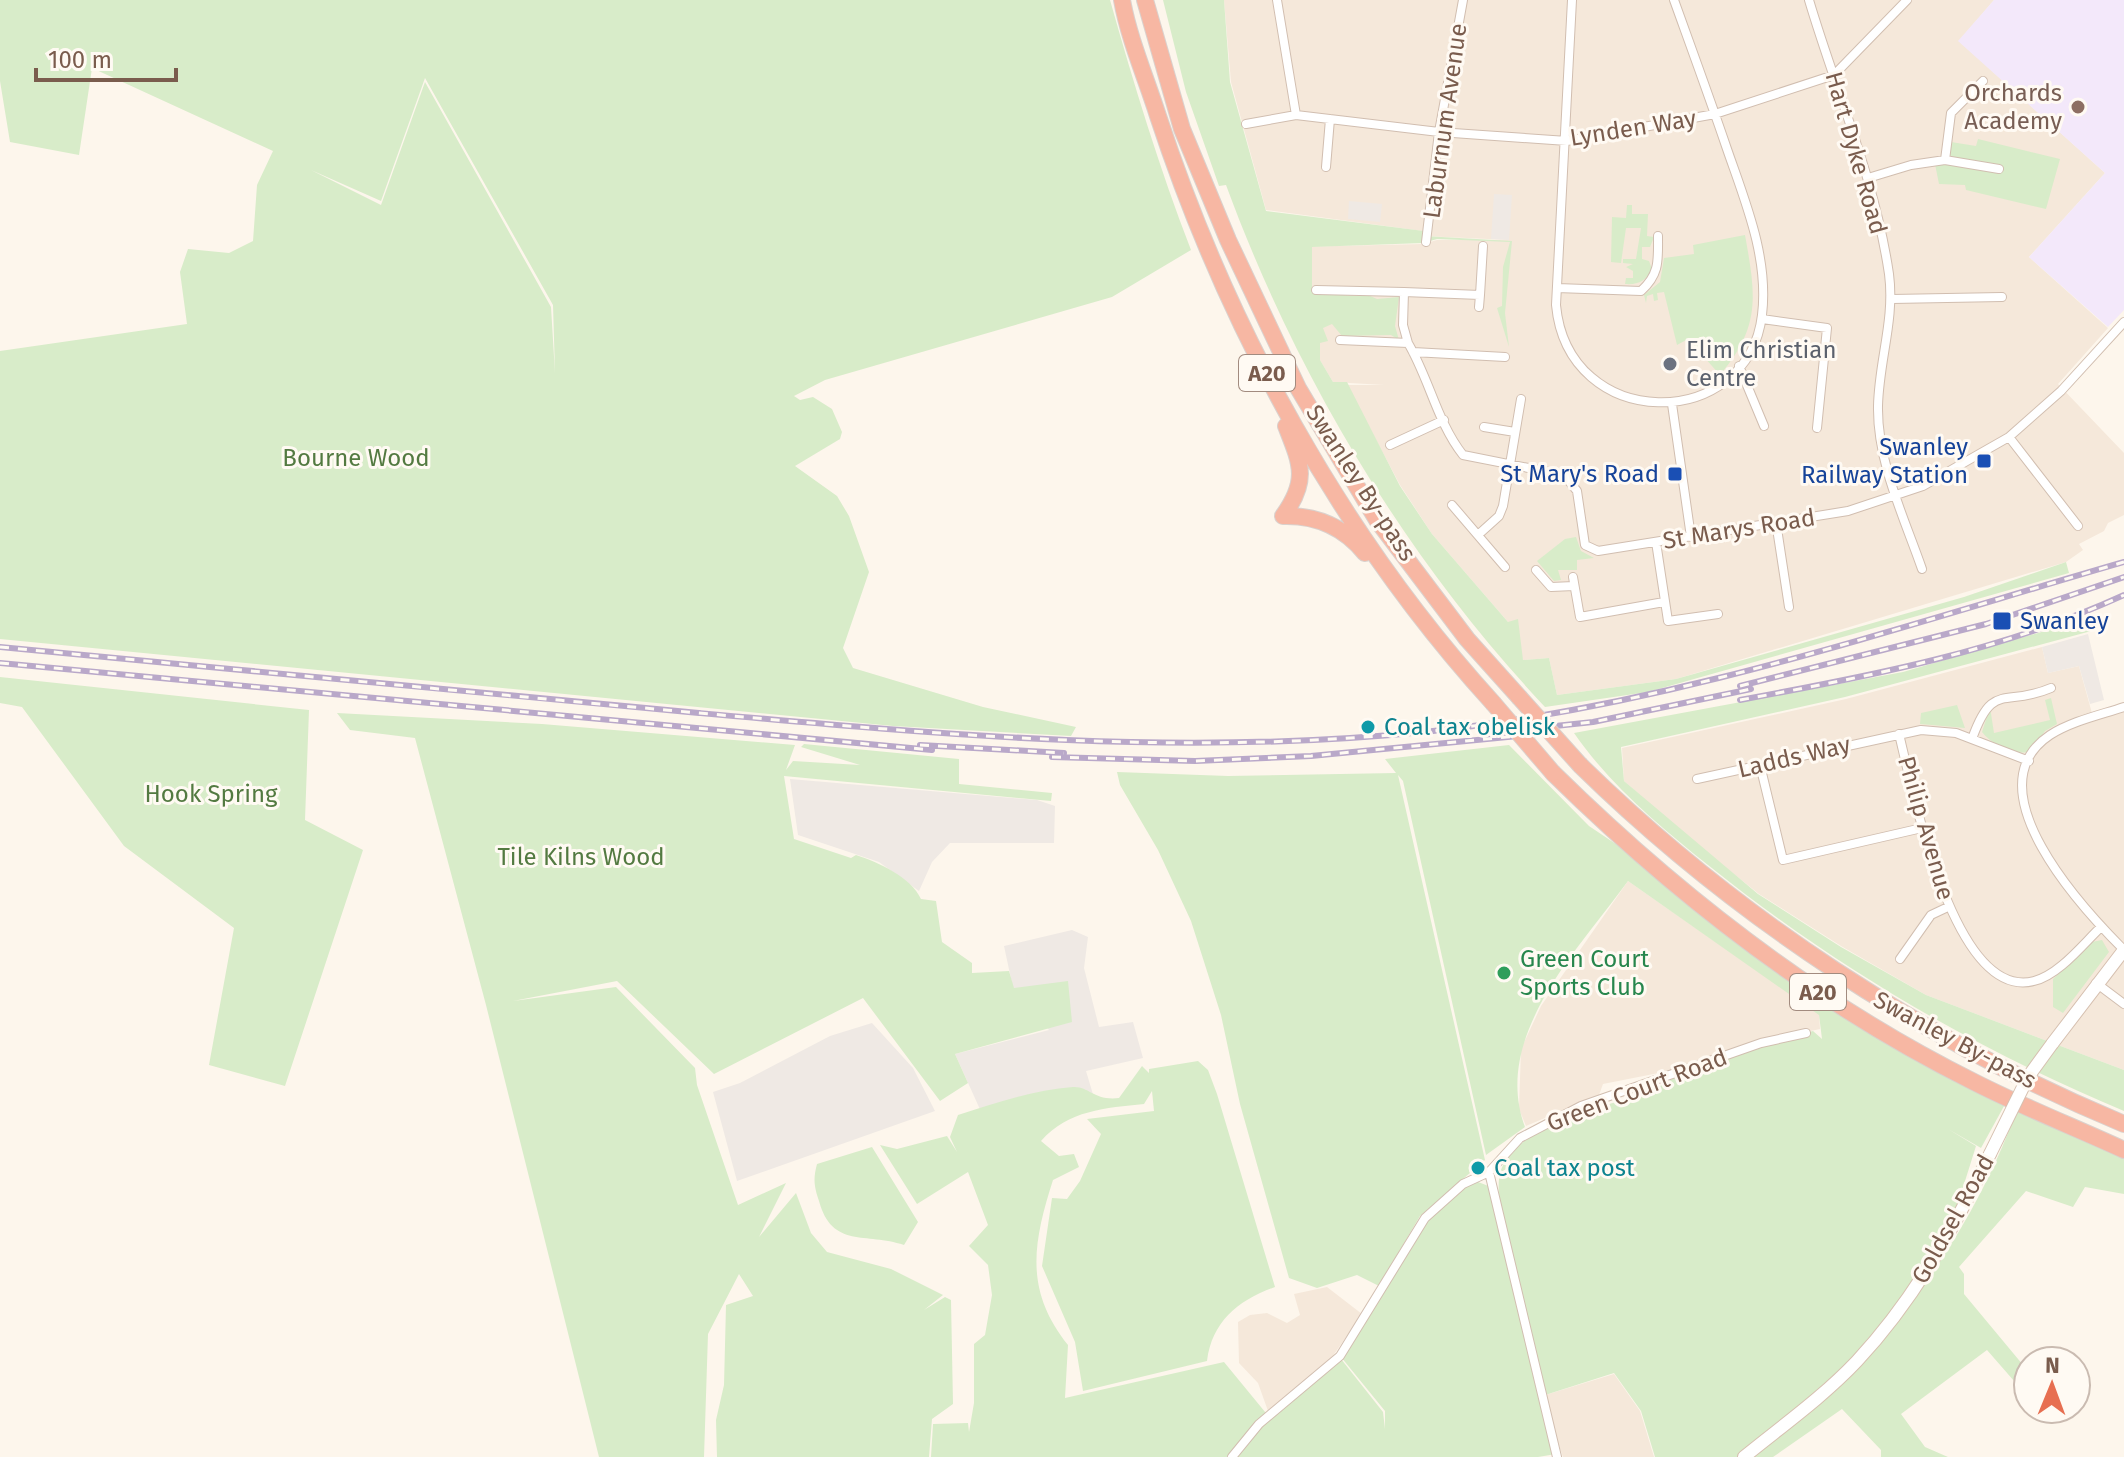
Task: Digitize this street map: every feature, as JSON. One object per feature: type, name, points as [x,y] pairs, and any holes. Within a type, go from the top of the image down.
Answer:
[{"type":"highway","name":"Swanley By-pass","points":[[1122,0],[1203,242],[1281,403],[1364,539],[1487,697],[1553,773],[1665,877],[1807,986],[1974,1082],[2124,1150]]},
{"type":"highway","name":"Swanley By-pass","points":[[1145,0],[1182,129],[1228,240],[1298,388],[1377,520],[1467,639],[1586,771],[1669,847],[1816,957],[1987,1061],[2053,1094],[2124,1124]]},
{"type":"highway","points":[[1242,321],[1302,465],[1298,495],[1283,516],[1319,518],[1355,541],[1458,673],[1487,697]]},
{"type":"main road","name":"Goldsel Road","points":[[1744,1457],[1826,1390],[1903,1308],[1957,1220],[2028,1077],[2096,983],[2124,950]]},
{"type":"street","points":[[1277,0],[1296,115]]},
{"type":"street","name":"Laburnum Avenue","points":[[1426,242],[1439,132],[1463,0]]},
{"type":"street","points":[[1572,0],[1557,288],[1561,333],[1582,369],[1620,394],[1640,401],[1672,404],[1713,389],[1739,366],[1762,319],[1763,297],[1755,234],[1674,0]]},
{"type":"street","name":"Hart Dyke Road","points":[[1809,0],[1868,178],[1892,299],[1878,425],[1882,452],[1922,569]]},
{"type":"street","points":[[1834,75],[1907,0]]},
{"type":"street","name":"Lynden Way","points":[[1246,124],[1296,115],[1439,132],[1567,141],[1715,114],[1834,75]]},
{"type":"street","points":[[1945,160],[1951,113],[1983,81]]},
{"type":"street","points":[[1326,167],[1330,119]]},
{"type":"street","points":[[1868,178],[1911,165],[1945,160],[1999,169]]},
{"type":"street","points":[[1557,288],[1641,291],[1654,279],[1658,267],[1658,236]]},
{"type":"street","points":[[1479,307],[1483,246]]},
{"type":"street","points":[[1316,290],[1480,295]]},
{"type":"street","name":"St Marys Road","points":[[1404,292],[1403,325],[1408,343],[1463,455],[1558,473],[1573,483],[1585,545],[1591,551],[1848,511],[1897,497],[1959,469],[2009,437],[2061,391],[2124,322]]},
{"type":"street","points":[[1892,299],[2002,297]]},
{"type":"street","points":[[1762,319],[1827,328],[1817,428]]},
{"type":"street","points":[[1340,340],[1408,343]]},
{"type":"street","points":[[1413,352],[1505,357]]},
{"type":"street","points":[[1739,366],[1764,426]]},
{"type":"street","points":[[1479,534],[1499,516],[1521,399]]},
{"type":"street","points":[[1672,404],[1691,537]]},
{"type":"street","points":[[1390,445],[1444,420]]},
{"type":"street","points":[[1484,427],[1515,432]]},
{"type":"street","points":[[2009,437],[2078,526]]},
{"type":"street","points":[[1452,505],[1505,567]]},
{"type":"street","points":[[1776,522],[1789,607]]},
{"type":"street","points":[[1656,542],[1668,621],[1718,614]]},
{"type":"street","points":[[1536,570],[1551,587],[1574,581],[1580,617],[1664,602]]},
{"type":"street","points":[[1972,739],[1982,710],[1992,702],[2051,688]]},
{"type":"street","points":[[2124,707],[2049,736],[2029,761],[2022,786],[2035,834],[2063,880],[2124,950]]},
{"type":"street","name":"Ladds Way","points":[[1697,779],[1899,734],[1936,729],[2029,761]]},
{"type":"street","name":"Philip Avenue","points":[[1899,734],[1922,828],[1948,907],[1984,960],[2013,982],[2043,977],[2101,927]]},
{"type":"street","points":[[1760,765],[1783,860],[1922,828]]},
{"type":"street","points":[[1900,959],[1931,915],[1948,907]]},
{"type":"street","points":[[2096,983],[2124,1004]]},
{"type":"street","name":"Green Court Road","points":[[1232,1457],[1259,1424],[1340,1356],[1425,1218],[1463,1184],[1489,1172],[1520,1138],[1581,1106],[1761,1043],[1806,1033]]},
{"type":"street","points":[[1489,1172],[1557,1457]]},
{"type":"shaded area","points":[[1224,0],[1994,0],[1959,41],[2105,173],[2029,257],[2108,328],[2058,384],[2124,453],[2124,515],[2108,523],[2104,531],[2079,544],[2083,550],[2066,562],[1676,679],[1557,695],[1549,658],[1523,660],[1508,622],[1432,534],[1400,485],[1347,385],[1384,385],[1333,382],[1296,320],[1278,279],[1280,262],[1294,247],[1510,240],[1423,236],[1423,231],[1266,210],[1231,82]]},
{"type":"shaded area","name":"Orchards Academy","points":[[1994,0],[2124,0],[2124,310],[2108,327],[2029,257],[2105,173],[1958,41]]},
{"type":"shaded area","points":[[1494,194],[1512,195],[1509,240],[1491,239]]},
{"type":"shaded area","points":[[1349,201],[1382,204],[1380,222],[1348,219]]},
{"type":"shaded area","points":[[2088,634],[2104,700],[2090,704],[2079,666],[2048,673],[2042,647]]},
{"type":"shaded area","points":[[2042,647],[2048,673],[2079,666],[2093,717],[2124,707],[2124,1070],[1926,995],[1841,946],[1759,894],[1624,781],[1622,748],[1846,699]]},
{"type":"shaded area","points":[[790,779],[1037,800],[1055,806],[1054,843],[950,843],[932,862],[919,891],[879,862],[798,835]]},
{"type":"shaded area","points":[[1628,881],[1819,1014],[1820,1029],[1760,1042],[1694,1066],[1603,1084],[1599,1095],[1526,1126],[1519,1109],[1521,1049],[1541,1006]]},
{"type":"shaded area","points":[[1072,930],[1088,937],[1084,968],[1099,1027],[1133,1022],[1143,1058],[1086,1071],[1095,1101],[983,1116],[955,1054],[1049,1030],[1013,988],[1004,946]]},
{"type":"shaded area","points":[[872,1023],[913,1068],[935,1111],[737,1181],[713,1092],[740,1083],[830,1036]]},
{"type":"shaded area","points":[[1327,1287],[1362,1314],[1330,1360],[1268,1411],[1258,1383],[1239,1363],[1238,1322],[1250,1315],[1267,1313],[1287,1323],[1300,1315],[1294,1294]]},
{"type":"shaded area","points":[[1614,1374],[1640,1411],[1654,1457],[1563,1457],[1542,1396]]},
{"type":"green space","name":"Bourne Wood","points":[[0,0],[1110,0],[1168,188],[1191,250],[1112,297],[825,380],[794,396],[800,400],[813,397],[832,409],[842,432],[840,439],[795,466],[837,496],[849,516],[869,572],[843,648],[853,668],[983,707],[1076,727],[1071,736],[893,726],[0,639],[0,351],[187,324],[180,272],[188,249],[229,253],[253,241],[257,185],[273,151],[92,68],[79,155],[10,142],[0,81]],"holes":[[[425,78],[553,305],[555,373],[551,307],[425,82],[381,205],[311,170],[381,201]]]},
{"type":"green space","points":[[1163,0],[1224,0],[1230,82],[1266,211],[1424,231],[1424,236],[1512,241],[1505,313],[1509,347],[1497,308],[1502,306],[1503,267],[1510,242],[1437,239],[1423,243],[1312,247],[1312,293],[1357,296],[1361,292],[1377,299],[1399,297],[1395,326],[1399,340],[1391,335],[1342,336],[1332,324],[1323,328],[1328,341],[1320,343],[1320,360],[1333,382],[1347,382],[1400,486],[1432,534],[1508,622],[1518,619],[1523,660],[1549,658],[1557,695],[1676,679],[1964,597],[2066,562],[2069,573],[1648,692],[1545,707],[1446,590],[1360,463],[1321,396],[1254,257],[1226,185],[1219,186],[1186,92]]},
{"type":"green space","points":[[1978,139],[2060,159],[2046,209],[1966,190],[1965,185],[1939,184],[1935,164],[1948,163],[1951,142],[1976,146]]},
{"type":"green space","points":[[1627,205],[1632,205],[1632,214],[1648,214],[1647,236],[1654,237],[1650,247],[1642,247],[1642,259],[1649,261],[1652,269],[1647,277],[1630,284],[1625,284],[1626,278],[1633,278],[1633,271],[1626,267],[1633,264],[1623,263],[1623,259],[1636,259],[1641,228],[1626,228],[1621,263],[1611,262],[1612,217],[1626,218]]},
{"type":"green space","points":[[1745,235],[1752,276],[1752,310],[1743,341],[1720,375],[1688,339],[1677,345],[1664,292],[1657,293],[1658,300],[1654,301],[1653,294],[1647,296],[1646,303],[1644,295],[1660,282],[1664,258],[1694,254],[1693,245]]},
{"type":"green space","points":[[1576,537],[1581,551],[1594,558],[1577,560],[1577,570],[1558,570],[1561,580],[1554,581],[1537,561],[1565,539]]},
{"type":"green space","points":[[2086,619],[2095,630],[1845,697],[1621,747],[1624,781],[1758,894],[1841,947],[1926,995],[2124,1070],[2124,1111],[2068,1087],[1960,1032],[1907,1003],[1805,938],[1654,820],[1603,770],[1574,733],[1903,672]]},
{"type":"green space","name":"Hook Spring","points":[[0,677],[309,710],[305,820],[363,850],[285,1086],[209,1065],[234,928],[124,846],[22,707],[0,703]]},
{"type":"green space","points":[[2051,698],[2057,724],[2045,731],[2031,751],[2018,752],[2004,748],[1982,732],[1990,707],[1994,733],[2050,720],[2045,700]]},
{"type":"green space","points":[[1957,705],[1965,728],[1920,724],[1921,713]]},
{"type":"green space","name":"Tile Kilns Wood","points":[[337,713],[542,724],[795,745],[786,770],[793,761],[860,765],[801,747],[804,744],[959,759],[959,784],[1052,793],[1051,801],[784,776],[794,839],[851,858],[856,855],[874,862],[902,877],[921,899],[936,901],[942,942],[972,963],[972,973],[1009,971],[1014,988],[1068,981],[1072,1022],[955,1054],[968,1083],[940,1101],[863,998],[714,1074],[617,981],[513,1001],[616,987],[695,1068],[697,1085],[738,1205],[786,1183],[759,1237],[796,1193],[811,1233],[827,1252],[891,1269],[943,1295],[924,1310],[945,1297],[951,1300],[953,1404],[932,1419],[929,1457],[717,1457],[716,1420],[724,1385],[726,1305],[753,1296],[739,1274],[708,1334],[704,1457],[599,1457],[486,1005],[415,738],[350,730]]},
{"type":"green space","points":[[1509,745],[1589,826],[1665,877],[1736,936],[2009,1097],[1981,1148],[1948,1129],[1976,1146],[1950,1229],[1855,1361],[1743,1457],[1655,1457],[1641,1411],[1614,1373],[1542,1396],[1506,1245],[1499,1187],[1501,1170],[1511,1154],[1526,1140],[1566,1119],[1648,1092],[1696,1066],[1739,1051],[1813,1031],[1822,1039],[1819,1015],[1628,881],[1565,965],[1545,995],[1530,1027],[1520,1060],[1518,1093],[1525,1127],[1486,1155],[1403,781],[1398,775],[1485,1160],[1420,1216],[1379,1286],[1357,1275],[1317,1288],[1289,1278],[1240,1104],[1221,1015],[1191,921],[1158,850],[1120,785],[1117,772],[1228,776],[1396,773],[1385,759]]},
{"type":"green space","points":[[2102,940],[2109,952],[2063,1013],[2053,1007],[2053,979],[2092,942]]},
{"type":"green space","points":[[1198,1061],[1208,1070],[1217,1094],[1275,1287],[1250,1298],[1229,1314],[1215,1334],[1207,1361],[1083,1391],[1075,1342],[1042,1266],[1052,1198],[1067,1199],[1080,1181],[1101,1134],[1087,1119],[1154,1111],[1152,1091],[1144,1104],[1088,1112],[1063,1123],[1041,1141],[1059,1156],[1074,1154],[1079,1167],[1053,1180],[1037,1245],[1036,1266],[1044,1305],[1068,1345],[1065,1398],[1224,1362],[1270,1418],[1341,1359],[1383,1412],[1385,1429],[1385,1411],[1341,1357],[1425,1219],[1473,1180],[1491,1187],[1556,1454],[1538,1457],[931,1457],[933,1424],[968,1423],[969,1432],[974,1403],[974,1344],[985,1335],[992,1295],[988,1265],[969,1246],[988,1225],[968,1172],[917,1204],[880,1145],[897,1149],[947,1136],[957,1152],[950,1137],[958,1115],[1029,1094],[1073,1087],[1098,1096],[1119,1098],[1142,1066],[1149,1073],[1149,1069]]},
{"type":"green space","points":[[2019,1104],[2124,1150],[2124,1194],[2085,1187],[2073,1207],[2026,1191],[1959,1267],[1964,1274],[1964,1294],[2012,1352],[2012,1379],[1987,1350],[1901,1414],[1925,1447],[1948,1457],[1881,1457],[1881,1450],[1842,1409],[1773,1457],[1750,1457],[1854,1364],[1907,1306],[1952,1243],[2005,1140]]},
{"type":"green space","points":[[872,1147],[918,1222],[904,1245],[842,1233],[832,1226],[819,1201],[815,1182],[817,1164]]},
{"type":"railway","points":[[0,647],[883,729],[1158,743],[1341,739],[1523,719],[1610,703],[1782,662],[2124,562]]},
{"type":"railway","points":[[1740,686],[1986,624],[2124,577]]},
{"type":"railway","points":[[1740,700],[1887,671],[1983,647],[2078,615],[2124,595]]},
{"type":"railway","points":[[0,663],[932,750]]},
{"type":"railway","points":[[1527,729],[1593,722],[1751,689]]},
{"type":"railway","points":[[1052,757],[1195,761],[1311,756],[1538,734]]},
{"type":"railway","points":[[920,745],[1064,753]]},
{"type":"place","name":"Orchards Academy","points":[[2078,107]]},
{"type":"place","name":"Elim Christian Centre","points":[[1670,364]]},
{"type":"place","name":"Swanley Railway Station","points":[[1984,461]]},
{"type":"place","name":"St Mary's Road","points":[[1675,474]]},
{"type":"place","name":"Swanley","points":[[2002,621]]},
{"type":"place","name":"Coal tax obelisk","points":[[1368,727]]},
{"type":"place","name":"Green Court Sports Club","points":[[1504,973]]},
{"type":"place","name":"Coal tax post","points":[[1478,1168]]}]
